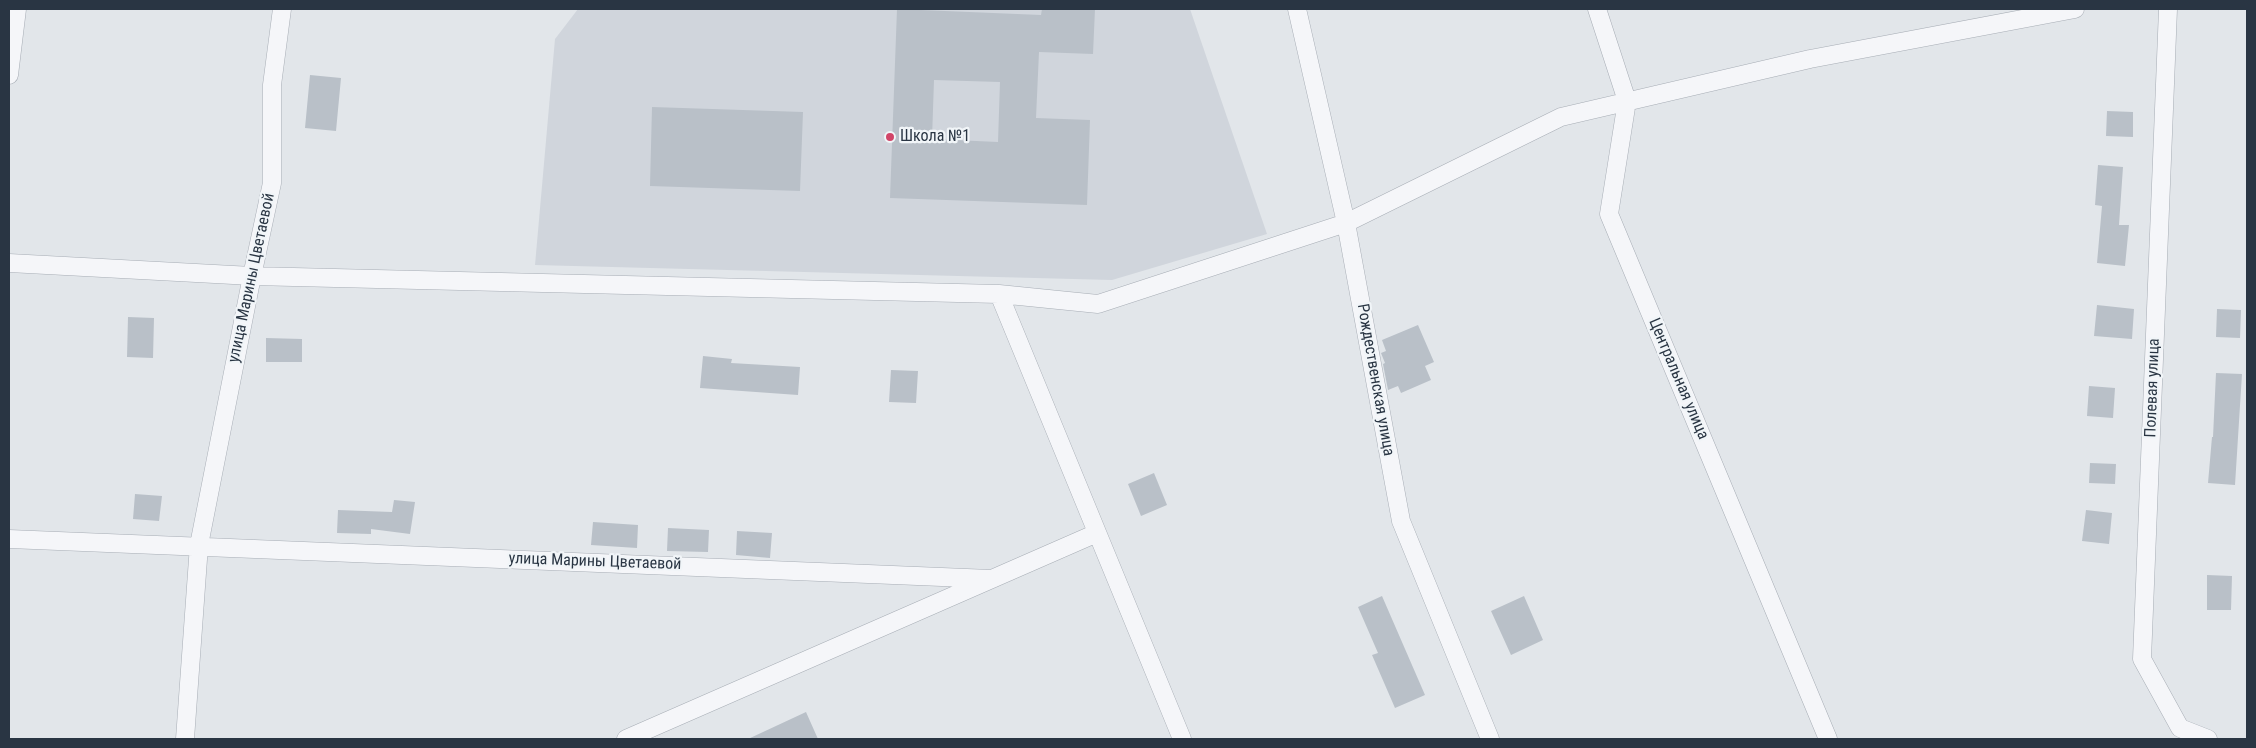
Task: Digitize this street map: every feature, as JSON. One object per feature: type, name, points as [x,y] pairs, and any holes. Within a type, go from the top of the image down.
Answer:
[{"type":"street","points":[[9,75],[17,9]]},
{"type":"street","name":"улица Марины Цветаевой","points":[[185,739],[199,545],[272,183],[272,85],[282,9]]},
{"type":"street","name":"Рождественская улица","points":[[1297,9],[1346,223],[1402,521],[1490,739]]},
{"type":"street","name":"Центральная улица","points":[[1597,9],[1627,101],[1609,214],[1828,739]]},
{"type":"street","points":[[9,263],[252,276],[999,294],[1098,304],[1346,223],[1561,117],[1810,59],[2075,9]]},
{"type":"street","name":"Полевая улица","points":[[2168,9],[2142,659],[2180,728],[2208,739]]},
{"type":"street","points":[[999,294],[1182,739]]},
{"type":"street","name":"улица Марины Цветаевой","points":[[626,739],[1097,533]]},
{"type":"street","name":"улица Марины Цветаевой","points":[[9,539],[199,545],[991,580]]},
{"type":"shaded area","name":"Школа №1","points":[[578,9],[1190,9],[1267,234],[1112,280],[535,265],[555,39]]},
{"type":"building","points":[[897,9],[1041,15],[1042,9],[1095,9],[1093,54],[1039,52],[1036,118],[1090,120],[1087,205],[890,198]],"holes":[[[934,80],[1000,82],[998,142],[932,139]]]},
{"type":"building","points":[[310,75],[341,78],[336,131],[305,128]]},
{"type":"building","points":[[652,107],[803,112],[800,191],[650,186]]},
{"type":"building","points":[[2107,111],[2133,112],[2133,137],[2106,136]]},
{"type":"building","points":[[2098,165],[2123,167],[2119,225],[2129,225],[2125,266],[2097,263],[2102,206],[2095,205]]},
{"type":"building","points":[[2097,305],[2134,309],[2132,339],[2094,336]]},
{"type":"building","points":[[2217,309],[2241,310],[2240,338],[2216,337]]},
{"type":"building","points":[[128,317],[154,318],[153,358],[127,357]]},
{"type":"building","points":[[1418,325],[1434,362],[1425,366],[1431,380],[1401,393],[1398,386],[1388,390],[1383,364],[1385,363],[1381,353],[1386,351],[1382,340]]},
{"type":"building","points":[[266,338],[302,339],[302,362],[266,362]]},
{"type":"building","points":[[703,356],[732,359],[731,363],[800,367],[798,395],[700,388]]},
{"type":"building","points":[[891,370],[918,371],[916,403],[889,402]]},
{"type":"building","points":[[2216,373],[2242,374],[2235,485],[2208,483],[2213,437]]},
{"type":"building","points":[[2089,386],[2115,388],[2113,418],[2087,416]]},
{"type":"building","points":[[2090,463],[2116,464],[2115,484],[2089,483]]},
{"type":"building","points":[[1154,473],[1167,505],[1141,516],[1128,484]]},
{"type":"building","points":[[135,494],[162,496],[159,521],[133,519]]},
{"type":"building","points":[[394,500],[415,502],[410,534],[371,529],[371,534],[337,533],[338,510],[392,512]]},
{"type":"building","points":[[2086,510],[2112,513],[2109,544],[2082,541]]},
{"type":"building","points":[[593,522],[638,525],[637,548],[591,545]]},
{"type":"building","points":[[668,528],[709,530],[708,552],[667,551]]},
{"type":"building","points":[[737,531],[772,533],[770,558],[736,555]]},
{"type":"building","points":[[2207,575],[2232,576],[2231,610],[2207,610]]},
{"type":"building","points":[[1382,596],[1425,695],[1395,708],[1372,655],[1378,653],[1358,607]]},
{"type":"building","points":[[1524,596],[1543,640],[1511,655],[1491,611]]},
{"type":"building","points":[[806,712],[818,739],[748,739]]},
{"type":"place","name":"Школа №1","points":[[890,137]]}]
